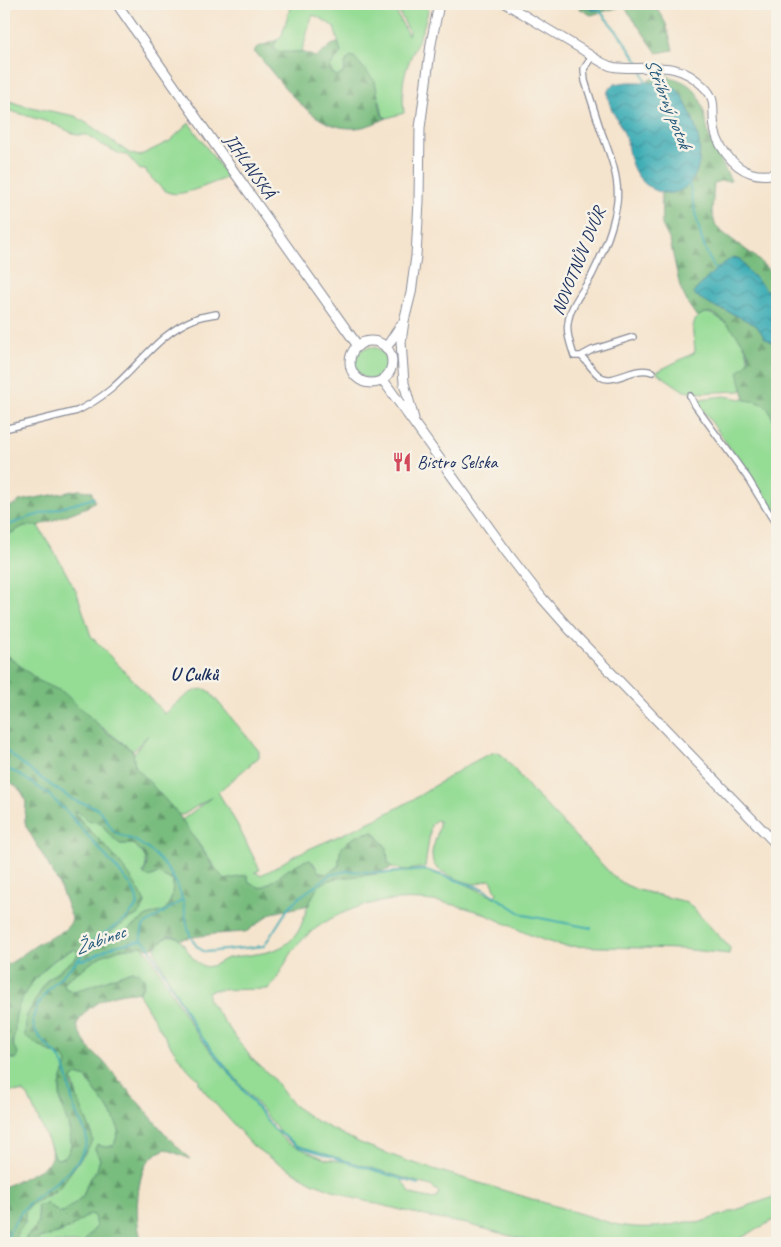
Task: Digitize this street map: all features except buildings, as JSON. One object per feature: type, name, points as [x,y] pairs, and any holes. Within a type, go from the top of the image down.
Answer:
[{"type":"main road","name":"JIHLAVSKÁ","points":[[117,4],[236,176],[358,346]]},
{"type":"main road","points":[[423,436],[412,414],[403,378],[401,342],[416,256],[420,128],[431,44],[439,4]]},
{"type":"main road","points":[[386,348],[406,313]]},
{"type":"main road","points":[[365,342],[373,342],[380,343],[386,348],[392,362],[390,370],[383,380],[369,384],[362,382],[354,375],[350,368],[350,361],[352,354],[358,346],[365,342]]},
{"type":"main road","points":[[383,380],[542,598],[777,846]]},
{"type":"street","points":[[506,4],[611,67],[672,68],[689,73],[704,86],[712,99],[715,132],[724,151],[745,170],[762,175],[777,174]]},
{"type":"street","name":"NOVOTNŮV DVŮR","points":[[592,56],[584,69],[585,81],[615,171],[618,192],[606,240],[592,276],[572,309],[568,321],[568,337],[574,356],[581,356],[599,376],[607,379],[644,370],[652,372]]},
{"type":"street","points":[[4,429],[77,411],[111,389],[150,349],[168,334],[198,318],[216,314]]},
{"type":"street","points":[[581,356],[592,350],[633,337]]},
{"type":"street","points":[[690,396],[747,477],[777,526]]},
{"type":"green space","points":[[291,4],[392,4],[408,35],[409,31],[395,4],[429,4],[425,24],[404,78],[404,113],[387,118],[383,116],[380,100],[347,59],[342,74],[337,76],[333,74],[330,67],[341,52],[334,27],[322,19],[313,15],[301,52],[283,52],[273,48],[273,45],[282,35]]},
{"type":"green space","points":[[572,4],[604,8],[607,4],[655,4],[666,24],[673,50],[657,53],[624,6],[591,15]]},
{"type":"green space","points":[[277,40],[273,48],[276,50],[302,52],[316,57],[332,45],[338,43],[341,52],[330,67],[330,71],[337,76],[342,74],[345,70],[345,63],[351,56],[354,57],[375,81],[382,116],[387,118],[364,127],[350,128],[336,126],[310,112],[286,89],[257,54],[254,53],[256,48]]},
{"type":"green space","points":[[662,75],[686,84],[692,88],[700,99],[709,136],[731,181],[714,183],[712,212],[715,224],[722,232],[753,255],[777,278],[777,300],[747,270],[740,259],[733,257],[715,270],[694,292],[712,306],[756,325],[765,338],[777,345],[777,430],[770,412],[764,405],[745,400],[738,372],[747,363],[749,356],[740,338],[716,315],[707,313],[697,317],[680,287],[670,241],[662,225],[661,193],[673,193],[682,189],[699,159],[699,144],[693,119],[685,102],[644,82]]},
{"type":"green space","points":[[4,99],[21,105],[75,116],[129,153],[139,156],[170,141],[189,123],[227,176],[190,191],[176,194],[170,193],[157,184],[147,173],[146,169],[140,170],[127,155],[120,154],[87,135],[77,135],[51,123],[4,109]]},
{"type":"green space","points":[[704,313],[711,314],[726,324],[734,331],[745,347],[748,362],[740,373],[742,390],[740,391],[694,393],[684,391],[656,372],[694,353],[693,324]]},
{"type":"green space","points":[[371,347],[383,351],[387,363],[383,375],[371,379],[359,375],[355,363],[359,351]]},
{"type":"green space","points":[[724,396],[760,402],[767,407],[771,414],[777,430],[777,521],[759,489],[698,403],[700,399]]},
{"type":"green space","points":[[79,490],[91,491],[95,501],[87,507],[38,526],[24,526],[4,537],[4,508],[17,504],[19,501]]},
{"type":"green space","points":[[29,525],[38,526],[59,560],[77,593],[91,636],[165,714],[191,693],[197,690],[208,690],[259,751],[259,757],[218,792],[237,824],[260,870],[255,872],[260,875],[265,873],[295,855],[389,812],[417,797],[469,764],[497,752],[502,755],[535,794],[613,876],[626,885],[638,890],[687,902],[730,948],[729,954],[681,949],[564,946],[523,932],[484,914],[440,902],[394,900],[372,903],[351,910],[330,919],[306,936],[287,960],[276,981],[268,989],[213,990],[208,992],[208,1000],[252,1059],[271,1076],[293,1105],[316,1121],[360,1143],[407,1161],[614,1224],[647,1227],[686,1222],[698,1223],[777,1196],[777,1218],[732,1243],[536,1243],[467,1224],[438,1219],[353,1198],[312,1182],[253,1146],[210,1098],[199,1084],[199,1079],[176,1053],[140,996],[139,993],[144,985],[132,971],[74,992],[65,988],[64,983],[66,980],[101,956],[120,949],[142,946],[150,955],[197,1034],[281,1137],[288,1143],[325,1159],[346,1162],[401,1179],[411,1194],[434,1199],[437,1198],[439,1192],[431,1186],[294,1144],[286,1139],[200,1035],[189,1018],[155,952],[157,945],[162,940],[175,936],[199,964],[207,967],[228,958],[277,949],[285,945],[299,930],[311,898],[318,887],[327,881],[344,876],[422,870],[444,875],[494,897],[497,893],[491,880],[472,884],[448,875],[436,867],[433,862],[432,852],[439,824],[439,821],[436,820],[431,825],[425,867],[408,870],[392,868],[388,863],[387,848],[374,832],[369,832],[359,835],[345,845],[340,853],[339,865],[327,875],[318,871],[313,862],[303,861],[260,888],[249,882],[246,875],[232,880],[223,879],[182,820],[213,796],[183,815],[177,814],[144,779],[134,763],[132,756],[149,734],[133,751],[4,653],[4,537]]},
{"type":"green space","points":[[4,653],[39,681],[63,692],[105,731],[133,751],[135,766],[179,815],[212,865],[225,880],[247,875],[249,882],[261,888],[294,866],[307,860],[310,860],[321,874],[327,874],[339,866],[341,849],[347,842],[369,832],[373,832],[387,848],[388,863],[392,868],[373,874],[338,878],[325,882],[314,894],[309,905],[272,913],[246,932],[180,939],[171,935],[153,947],[146,948],[142,946],[120,949],[101,956],[64,983],[65,988],[74,992],[132,971],[139,972],[145,980],[139,993],[122,993],[103,1000],[87,1011],[77,1025],[90,1049],[190,1159],[166,1149],[155,1154],[143,1170],[140,1180],[137,1214],[143,1243],[137,1241],[130,1243],[83,1243],[96,1227],[94,1215],[90,1214],[70,1228],[39,1238],[37,1243],[26,1243],[26,1237],[37,1223],[37,1206],[46,1203],[60,1213],[63,1213],[83,1196],[88,1182],[97,1170],[100,1159],[95,1149],[97,1144],[106,1147],[114,1145],[119,1130],[113,1116],[86,1078],[77,1075],[72,1079],[72,1085],[91,1131],[93,1141],[60,1187],[29,1206],[25,1213],[25,1223],[17,1233],[15,1243],[4,1243],[4,1187],[49,1163],[51,1147],[56,1159],[64,1157],[69,1152],[71,1145],[69,1129],[61,1105],[60,1088],[67,1062],[25,1036],[26,1017],[47,980],[76,958],[78,953],[75,949],[57,958],[32,983],[21,1002],[16,1016],[13,1042],[18,1052],[17,1058],[4,1059],[4,966],[13,962],[38,944],[63,931],[72,918],[58,882],[26,826],[24,796],[22,792],[4,778]],"holes":[[[74,811],[77,811],[87,820],[101,823],[120,844],[134,844],[147,860],[144,875],[149,877],[158,873],[173,881],[172,897],[163,911],[147,916],[126,931],[106,940],[92,950],[90,950],[97,941],[141,912],[145,903],[130,876],[111,852],[79,819]]]},
{"type":"green space","points":[[74,811],[77,811],[87,820],[101,823],[120,844],[134,844],[146,860],[143,873],[152,876],[158,873],[173,881],[172,897],[163,911],[147,916],[126,931],[106,940],[93,950],[90,950],[92,946],[103,936],[141,912],[145,903],[131,878]]},
{"type":"green space","points":[[75,949],[78,953],[76,958],[47,980],[26,1017],[29,1039],[64,1058],[67,1062],[60,1085],[60,1095],[61,1105],[71,1137],[71,1145],[69,1152],[64,1157],[56,1159],[28,1096],[23,1092],[4,1091],[4,1059],[16,1059],[13,1042],[14,1024],[19,1004],[24,994],[48,966]]},
{"type":"green space","points":[[77,1075],[86,1078],[113,1116],[119,1130],[114,1145],[106,1147],[98,1144],[95,1149],[100,1159],[97,1170],[88,1182],[83,1196],[63,1213],[60,1213],[46,1203],[37,1210],[38,1222],[32,1232],[26,1237],[26,1243],[15,1243],[17,1233],[25,1223],[26,1211],[29,1206],[54,1192],[86,1152],[80,1107],[72,1079]]},
{"type":"green space","points":[[89,1214],[94,1215],[96,1227],[83,1243],[37,1243],[39,1238],[70,1228]]},
{"type":"water","points":[[582,4],[607,4],[604,8],[593,11]]},
{"type":"water","points":[[627,82],[662,83],[672,86],[681,95],[692,116],[698,136],[700,156],[695,176],[681,190],[673,193],[656,191],[642,180],[632,165],[625,135],[612,110],[608,97],[608,90],[614,84]]},
{"type":"water","points":[[733,257],[740,259],[747,270],[777,300],[777,345],[765,338],[756,325],[712,306],[695,295],[694,292],[715,270]]},
{"type":"waterway","name":"Stříbrný potok","points":[[599,10],[619,34],[641,66]]},
{"type":"waterway","name":"Stříbrný potok","points":[[642,71],[646,83]]},
{"type":"waterway","name":"Stříbrný potok","points":[[689,183],[691,191]]},
{"type":"waterway","name":"Stříbrný potok","points":[[691,193],[703,244],[717,271]]},
{"type":"waterway","points":[[4,527],[27,518],[94,498]]},
{"type":"waterway","name":"Žabinec","points":[[4,747],[27,768],[61,792],[78,802],[99,810],[115,832],[136,841],[153,853],[172,875],[182,900],[143,926],[142,940],[114,946],[85,960],[78,960],[47,992],[35,1011],[33,1021],[35,1030],[59,1058],[64,1067],[73,1105],[87,1141],[76,1164],[24,1208],[14,1222],[4,1243]]},
{"type":"waterway","points":[[4,768],[17,773],[47,793],[67,812],[130,884],[136,896],[138,905],[126,919],[95,939],[78,960]]},
{"type":"waterway","points":[[183,900],[191,937],[195,944],[206,952],[264,946],[289,907],[301,896],[330,875],[346,871],[385,873],[426,870],[483,889],[524,915],[591,928]]},
{"type":"waterway","points":[[142,940],[147,944],[197,1031],[274,1129],[298,1146],[418,1184]]},
{"type":"place","name":"Bistro Selska","points":[[402,462]]},
{"type":"district","name":"U Culků","points":[[194,674]]}]
